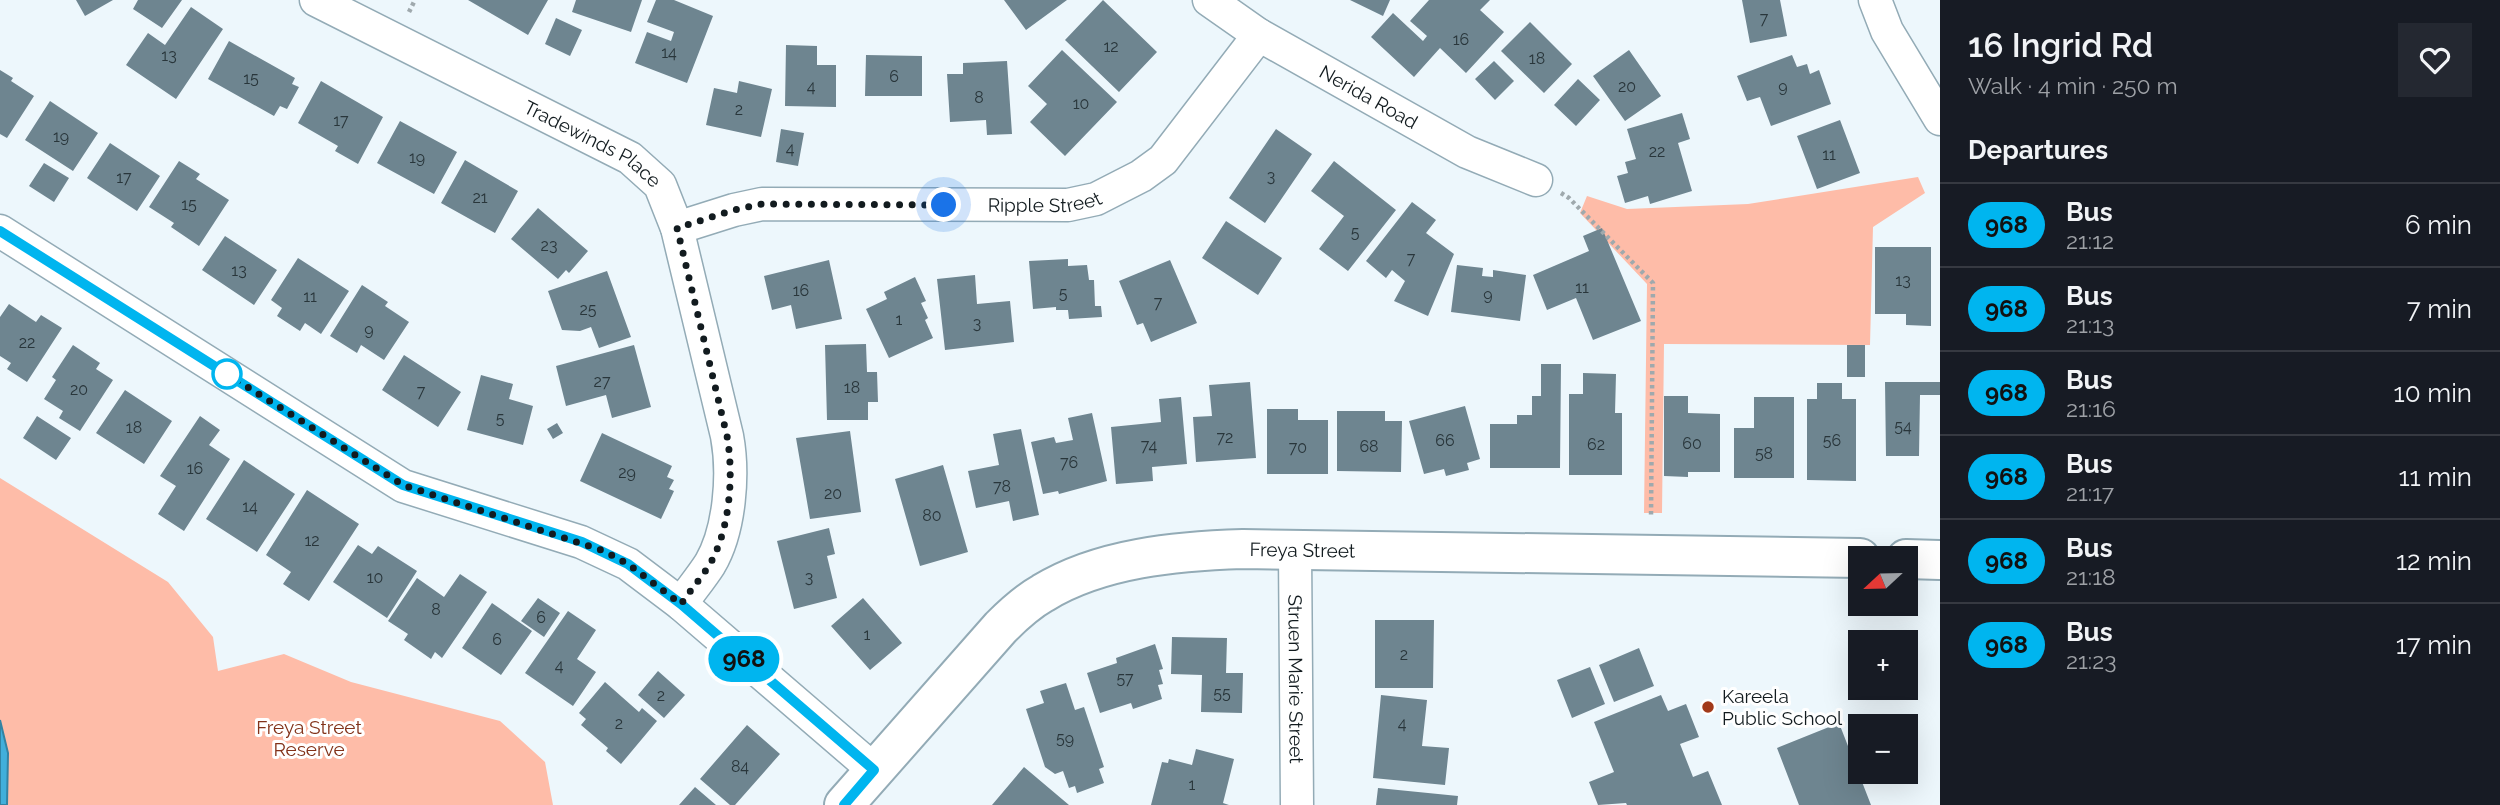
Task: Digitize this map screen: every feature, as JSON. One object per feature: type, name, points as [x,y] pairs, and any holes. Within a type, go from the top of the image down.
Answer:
[{"type":"street","name":"Tradewinds Place","points":[[316,0],[630,158],[660,185],[677,228],[727,436],[732,469],[719,545],[681,604]]},
{"type":"street","name":"Nerida Road","points":[[1209,0],[1259,35],[1467,152],[1536,180]]},
{"type":"street","points":[[1875,0],[1887,31],[1940,119]]},
{"type":"street","name":"Ripple Street","points":[[677,228],[762,204],[1068,205],[1096,199],[1141,177],[1163,160],[1259,35]]},
{"type":"street","points":[[0,231],[403,485],[604,551],[628,564],[681,604],[874,770]]},
{"type":"street","name":"Freya Street","points":[[844,805],[1001,627],[1022,607],[1044,591],[1118,564],[1157,555],[1243,549],[1848,558]]},
{"type":"street","name":"Struen Marie Street","points":[[1295,551],[1297,805]]},
{"type":"street","points":[[1918,559],[1940,560]]},
{"type":"path","points":[[1536,180],[1569,198],[1653,283],[1651,517]]},
{"type":"green space","points":[[1918,177],[1925,193],[1873,227],[1870,345],[1664,344],[1662,513],[1644,513],[1647,284],[1580,213],[1587,196],[1627,209],[1748,204]]},
{"type":"green space","name":"Freya Street Reserve","points":[[0,478],[168,582],[213,637],[218,671],[284,654],[351,682],[500,721],[545,762],[553,805],[7,805],[8,753],[0,720]]},
{"type":"water","points":[[0,720],[8,753],[7,805],[0,805]]},
{"type":"building","points":[[76,0],[113,0],[85,16]]},
{"type":"building","points":[[138,0],[182,0],[162,28],[133,9]]},
{"type":"building","points":[[468,0],[548,0],[528,35]]},
{"type":"building","points":[[576,0],[642,0],[631,32],[572,12]]},
{"type":"building","points":[[656,0],[674,0],[713,16],[687,83],[635,63],[647,32],[671,41],[674,32],[647,22]]},
{"type":"building","points":[[1004,0],[1067,0],[1026,30]]},
{"type":"building","points":[[1103,0],[1157,52],[1119,92],[1065,40]]},
{"type":"building","points":[[1350,0],[1390,0],[1383,16]]},
{"type":"building","points":[[1429,0],[1490,0],[1480,10],[1504,32],[1466,73],[1440,48],[1414,77],[1371,37],[1393,13],[1423,41],[1427,36],[1410,21]]},
{"type":"building","points":[[1742,0],[1780,0],[1787,36],[1750,43]]},
{"type":"building","points":[[191,7],[223,29],[176,99],[126,65],[148,33],[165,45]]},
{"type":"building","points":[[556,18],[582,30],[570,56],[545,44]]},
{"type":"building","points":[[1530,22],[1572,64],[1544,93],[1501,51]]},
{"type":"building","points":[[229,41],[295,78],[292,84],[299,87],[287,109],[280,106],[274,116],[208,79]]},
{"type":"building","points":[[786,45],[817,46],[817,65],[836,65],[836,107],[785,106]]},
{"type":"building","points":[[1062,50],[1117,102],[1065,156],[1030,122],[1047,104],[1028,86]]},
{"type":"building","points":[[1629,50],[1661,96],[1625,121],[1593,76]]},
{"type":"building","points":[[866,55],[922,56],[922,96],[865,96]]},
{"type":"building","points":[[1792,55],[1797,67],[1807,64],[1810,74],[1819,70],[1831,104],[1771,126],[1760,97],[1747,101],[1737,76]]},
{"type":"building","points":[[1007,61],[1012,134],[987,135],[986,120],[950,122],[947,74],[963,74],[963,63]]},
{"type":"building","points":[[1494,61],[1514,81],[1495,100],[1475,79]]},
{"type":"building","points":[[0,70],[34,96],[7,138],[0,134]]},
{"type":"building","points":[[1578,79],[1600,100],[1576,126],[1554,105]]},
{"type":"building","points":[[321,81],[383,117],[358,164],[335,151],[338,146],[298,123]]},
{"type":"building","points":[[739,81],[772,89],[761,137],[706,125],[714,88],[737,93]]},
{"type":"building","points":[[50,101],[98,133],[73,171],[25,140]]},
{"type":"building","points":[[1682,113],[1690,139],[1678,143],[1692,191],[1650,204],[1648,196],[1625,203],[1617,176],[1628,173],[1625,162],[1636,159],[1627,129]]},
{"type":"building","points":[[1840,120],[1860,173],[1817,189],[1797,136]]},
{"type":"building","points":[[400,121],[457,152],[434,194],[377,163]]},
{"type":"building","points":[[781,129],[804,133],[798,166],[776,162]]},
{"type":"building","points":[[1276,129],[1312,154],[1265,223],[1229,198]]},
{"type":"building","points":[[110,143],[160,176],[137,211],[87,178]]},
{"type":"building","points":[[465,160],[518,191],[495,233],[441,203]]},
{"type":"building","points":[[179,161],[200,174],[196,179],[229,200],[199,246],[171,227],[174,223],[149,207]]},
{"type":"building","points":[[1334,161],[1396,210],[1348,271],[1319,249],[1344,216],[1311,191]]},
{"type":"building","points":[[44,163],[69,178],[54,202],[29,186]]},
{"type":"building","points":[[1412,202],[1436,220],[1426,233],[1454,254],[1428,316],[1394,301],[1405,281],[1392,270],[1386,278],[1366,261]]},
{"type":"building","points":[[538,208],[588,251],[569,273],[566,270],[558,279],[511,239]]},
{"type":"building","points":[[1226,221],[1282,258],[1258,295],[1202,258]]},
{"type":"building","points":[[1602,228],[1641,321],[1593,340],[1576,298],[1547,310],[1533,275],[1589,251],[1583,236]]},
{"type":"building","points":[[225,236],[277,270],[254,305],[202,270]]},
{"type":"building","points":[[1875,247],[1931,247],[1931,326],[1906,325],[1906,314],[1875,314]]},
{"type":"building","points":[[298,258],[349,291],[321,334],[305,323],[300,331],[277,316],[282,308],[271,300]]},
{"type":"building","points":[[1068,259],[1068,266],[1087,265],[1089,280],[1094,280],[1095,306],[1101,306],[1102,317],[1069,319],[1068,310],[1056,310],[1056,307],[1033,309],[1029,261]]},
{"type":"building","points":[[829,260],[842,319],[796,329],[791,305],[772,310],[764,276]]},
{"type":"building","points":[[1170,260],[1197,323],[1151,342],[1143,323],[1137,325],[1119,281]]},
{"type":"building","points":[[1457,265],[1483,268],[1482,276],[1493,277],[1493,270],[1526,275],[1520,321],[1451,312]]},
{"type":"building","points":[[607,271],[631,337],[599,348],[591,327],[580,331],[562,330],[548,291]]},
{"type":"building","points":[[975,275],[977,304],[1010,301],[1014,342],[945,350],[937,279]]},
{"type":"building","points":[[915,277],[926,301],[921,303],[933,338],[889,358],[866,309],[887,299],[884,292]]},
{"type":"building","points":[[362,285],[388,302],[385,306],[409,322],[384,360],[361,345],[357,353],[330,336]]},
{"type":"building","points":[[9,304],[36,322],[41,315],[62,328],[27,382],[7,369],[11,363],[0,356],[0,317]]},
{"type":"building","points":[[866,344],[867,372],[877,372],[878,402],[868,402],[868,420],[827,420],[825,345]]},
{"type":"building","points":[[73,345],[100,363],[96,369],[113,380],[80,431],[59,418],[63,411],[44,399],[56,380],[52,377]]},
{"type":"building","points":[[634,345],[651,407],[612,418],[606,395],[566,406],[556,366]]},
{"type":"building","points":[[1847,345],[1865,345],[1865,377],[1847,377]]},
{"type":"building","points":[[404,355],[461,392],[438,427],[382,390]]},
{"type":"building","points":[[1541,364],[1561,364],[1560,468],[1490,468],[1490,424],[1517,424],[1517,415],[1532,415],[1532,396],[1541,396]]},
{"type":"building","points":[[1583,373],[1616,374],[1615,413],[1622,413],[1622,475],[1569,475],[1569,394],[1583,394]]},
{"type":"building","points":[[481,375],[513,384],[509,399],[533,406],[523,445],[467,430]]},
{"type":"building","points":[[1250,382],[1256,458],[1196,462],[1193,417],[1212,416],[1209,385]]},
{"type":"building","points":[[1885,382],[1940,382],[1940,395],[1920,395],[1919,456],[1886,456]]},
{"type":"building","points":[[1817,383],[1842,383],[1842,399],[1856,399],[1856,481],[1807,480],[1807,399],[1817,399]]},
{"type":"building","points":[[125,390],[172,421],[144,464],[96,433]]},
{"type":"building","points":[[1664,396],[1688,396],[1688,413],[1720,414],[1720,472],[1688,472],[1688,477],[1664,476]]},
{"type":"building","points":[[1181,397],[1187,464],[1152,467],[1153,481],[1116,484],[1111,427],[1161,422],[1159,399]]},
{"type":"building","points":[[1754,397],[1794,397],[1794,478],[1734,478],[1734,428],[1754,428]]},
{"type":"building","points":[[1465,406],[1480,459],[1467,463],[1469,470],[1446,476],[1444,469],[1424,474],[1409,421]]},
{"type":"building","points":[[1267,409],[1298,409],[1298,420],[1328,420],[1328,474],[1267,474]]},
{"type":"building","points":[[1337,411],[1385,411],[1385,421],[1402,421],[1401,472],[1337,471]]},
{"type":"building","points":[[1092,413],[1107,481],[1059,494],[1058,491],[1043,494],[1031,442],[1054,437],[1056,443],[1073,440],[1068,418]]},
{"type":"building","points":[[37,416],[71,438],[56,460],[23,438]]},
{"type":"building","points":[[200,416],[220,430],[209,445],[230,459],[184,531],[158,514],[176,486],[160,476]]},
{"type":"building","points":[[557,423],[563,433],[553,439],[547,429]]},
{"type":"building","points":[[1021,429],[1039,515],[1013,521],[1009,501],[976,508],[968,471],[999,465],[993,434]]},
{"type":"building","points":[[850,431],[861,512],[810,519],[796,438]]},
{"type":"building","points":[[602,433],[672,466],[667,477],[674,480],[669,489],[674,491],[661,519],[580,481]]},
{"type":"building","points":[[244,460],[295,494],[257,552],[206,519]]},
{"type":"building","points":[[943,465],[968,552],[920,566],[895,479]]},
{"type":"building","points":[[307,490],[359,524],[309,601],[283,584],[291,572],[266,555]]},
{"type":"building","points":[[829,528],[835,554],[827,556],[837,598],[794,609],[777,541]]},
{"type":"building","points":[[358,545],[372,554],[378,546],[417,571],[387,618],[333,582]]},
{"type":"building","points":[[460,574],[487,592],[442,658],[435,652],[431,659],[404,640],[408,634],[388,621],[417,578],[444,597]]},
{"type":"building","points":[[538,598],[560,613],[544,637],[521,621]]},
{"type":"building","points":[[863,598],[902,643],[870,670],[831,626]]},
{"type":"building","points":[[492,603],[532,631],[501,675],[462,648]]},
{"type":"building","points":[[568,611],[596,630],[577,659],[596,672],[573,706],[525,673]]},
{"type":"building","points":[[1375,620],[1434,620],[1433,688],[1375,688]]},
{"type":"building","points":[[1172,637],[1227,638],[1226,673],[1243,673],[1242,713],[1201,712],[1202,675],[1171,674]]},
{"type":"building","points":[[1155,644],[1163,669],[1159,670],[1163,684],[1158,685],[1162,699],[1133,709],[1131,703],[1100,713],[1087,673],[1117,663],[1116,658]]},
{"type":"building","points":[[1639,648],[1654,686],[1614,702],[1599,665]]},
{"type":"building","points":[[1590,667],[1605,704],[1572,718],[1557,680]]},
{"type":"building","points":[[658,671],[685,695],[664,718],[638,695]]},
{"type":"building","points":[[605,682],[639,712],[642,708],[657,721],[621,764],[606,751],[608,748],[581,725],[586,719],[579,713]]},
{"type":"building","points":[[1066,683],[1075,710],[1084,707],[1104,767],[1099,769],[1104,783],[1077,793],[1075,786],[1069,788],[1063,771],[1055,774],[1045,767],[1026,709],[1044,703],[1040,691]]},
{"type":"building","points":[[1381,695],[1427,700],[1422,746],[1449,748],[1445,785],[1373,778]]},
{"type":"building","points":[[1661,695],[1668,711],[1686,704],[1699,737],[1680,744],[1693,777],[1708,771],[1722,805],[1598,805],[1589,782],[1614,772],[1594,722]]},
{"type":"building","points":[[1839,723],[1848,746],[1848,784],[1863,784],[1871,805],[1799,805],[1777,748]]},
{"type":"building","points":[[747,725],[780,754],[735,805],[730,805],[700,779]]},
{"type":"building","points":[[1196,749],[1234,759],[1223,803],[1229,805],[1151,805],[1162,762],[1168,763],[1169,759],[1192,765]]},
{"type":"building","points":[[1024,767],[1069,805],[992,805]]},
{"type":"building","points":[[695,787],[716,805],[679,805]]},
{"type":"building","points":[[1378,788],[1458,796],[1457,805],[1376,805]]},
{"type":"bus line","name":"968","points":[[0,231],[387,477],[423,492],[582,542],[628,564],[681,604],[874,770],[844,805]]},
{"type":"place","name":"Kareela Public School","points":[[1708,707]]},
{"type":"route","points":[[227,374],[387,477],[423,492],[604,551],[628,564],[681,604],[719,545],[732,469],[727,436],[677,228],[762,204],[944,205]]}]
